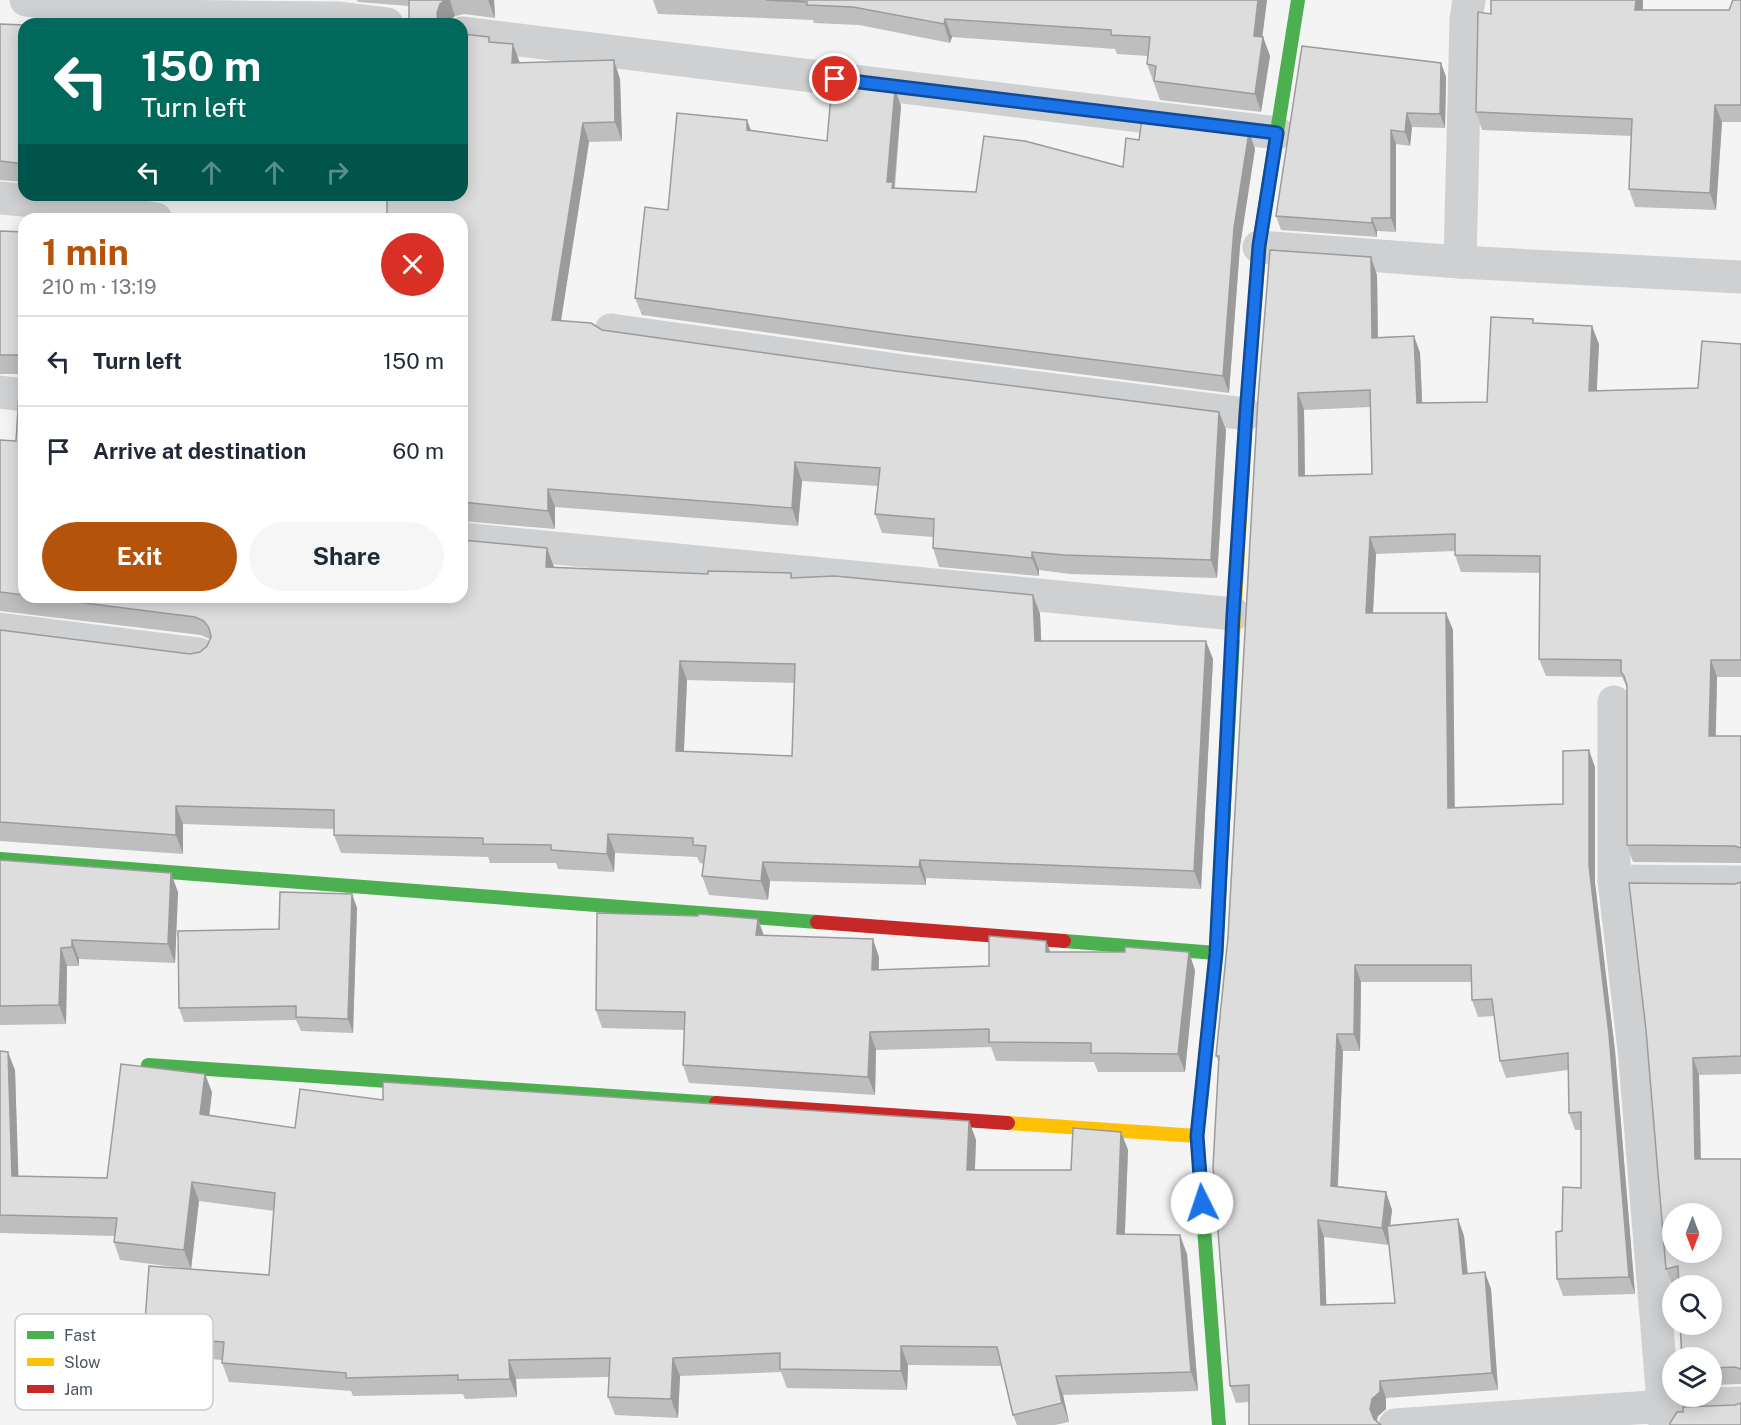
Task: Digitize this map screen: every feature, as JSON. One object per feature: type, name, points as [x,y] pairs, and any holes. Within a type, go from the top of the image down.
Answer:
[{"type":"street","points":[[26,0],[147,16],[338,9],[367,18]]},
{"type":"street","points":[[1219,1425],[1197,1136],[1216,953],[1233,615],[1259,246],[1298,0]]},
{"type":"street","points":[[1460,262],[1466,19],[1469,0]]},
{"type":"street","points":[[468,34],[1277,133]]},
{"type":"street","points":[[0,198],[18,200]]},
{"type":"street","points":[[34,201],[115,213]]},
{"type":"street","points":[[1259,246],[1460,262],[1741,277]]},
{"type":"street","points":[[611,330],[904,371],[1246,414]]},
{"type":"street","points":[[0,392],[18,394]]},
{"type":"street","points":[[468,540],[1233,615]]},
{"type":"street","points":[[0,629],[199,654]]},
{"type":"street","points":[[1614,702],[1614,881],[1634,1049],[1664,1416]]},
{"type":"street","points":[[0,860],[1216,953]]},
{"type":"street","points":[[1614,881],[1741,882]]},
{"type":"street","points":[[148,1065],[1197,1136]]},
{"type":"street","points":[[1395,1425],[1664,1416],[1741,1403]]},
{"type":"building","points":[[409,0],[445,0],[440,4],[438,18],[409,18]]},
{"type":"building","points":[[766,0],[1258,0],[1254,36],[1263,37],[1255,94],[1154,81],[1156,66],[1147,64],[1150,37],[1111,35],[1111,30],[945,19],[944,24],[853,7]]},
{"type":"building","points":[[1491,0],[1636,0],[1635,10],[1729,10],[1733,0],[1741,0],[1741,105],[1715,105],[1710,193],[1629,189],[1632,119],[1476,112],[1478,12],[1491,14]]},
{"type":"building","points":[[0,24],[18,25],[18,163],[0,161]]},
{"type":"building","points":[[468,35],[489,37],[489,42],[513,44],[512,63],[614,60],[615,122],[583,123],[552,320],[591,323],[602,330],[895,371],[1219,412],[1211,560],[1032,552],[1032,558],[933,548],[934,519],[875,514],[880,468],[795,462],[792,508],[548,489],[548,511],[468,503],[468,213],[387,213],[387,201],[468,201]]},
{"type":"building","points":[[1302,46],[1441,63],[1440,114],[1407,113],[1405,132],[1391,130],[1391,218],[1372,218],[1372,223],[1276,216]]},
{"type":"building","points":[[832,84],[895,89],[887,182],[893,182],[892,188],[976,192],[984,136],[1025,141],[1123,167],[1126,138],[1139,140],[1142,119],[1249,132],[1234,228],[1223,376],[900,335],[635,298],[645,207],[668,210],[677,113],[747,120],[747,130],[827,141]]},
{"type":"building","points":[[0,231],[18,232],[18,355],[0,355]]},
{"type":"building","points":[[1270,250],[1371,257],[1372,338],[1414,336],[1417,403],[1487,402],[1491,317],[1533,319],[1533,323],[1592,326],[1589,391],[1698,388],[1702,341],[1741,344],[1741,660],[1711,660],[1709,736],[1741,736],[1741,848],[1735,846],[1627,845],[1627,685],[1621,672],[1621,660],[1539,659],[1540,556],[1455,555],[1455,534],[1370,537],[1366,613],[1446,613],[1448,808],[1563,804],[1563,751],[1589,750],[1589,866],[1609,1034],[1629,1277],[1557,1279],[1556,1232],[1562,1231],[1563,1187],[1581,1188],[1581,1112],[1569,1113],[1568,1053],[1500,1061],[1492,999],[1472,1000],[1471,965],[1355,965],[1354,1034],[1337,1034],[1331,1186],[1386,1192],[1382,1228],[1318,1220],[1321,1305],[1395,1303],[1387,1226],[1458,1219],[1463,1274],[1485,1272],[1492,1373],[1380,1381],[1380,1392],[1372,1399],[1370,1409],[1374,1419],[1381,1425],[1249,1425],[1249,1385],[1230,1386],[1213,1167],[1219,1056],[1216,1056],[1228,937],[1258,398]],"holes":[[[1370,390],[1372,474],[1299,476],[1298,393]]]},
{"type":"building","points":[[18,410],[18,594],[0,592],[0,440],[16,441]]},
{"type":"building","points":[[468,541],[547,548],[546,567],[708,574],[708,571],[791,573],[791,578],[835,576],[1033,595],[1035,641],[1206,641],[1194,871],[920,860],[919,867],[763,862],[761,881],[702,876],[706,846],[693,845],[693,838],[608,834],[607,854],[551,850],[551,845],[483,844],[483,838],[334,835],[334,810],[176,806],[176,835],[0,822],[0,630],[190,654],[200,652],[207,646],[211,637],[204,621],[195,617],[84,603],[468,603]],"holes":[[[680,661],[795,664],[792,756],[676,751]]]},
{"type":"building","points":[[0,860],[171,873],[168,944],[72,940],[72,947],[61,948],[59,1005],[0,1006]]},
{"type":"building","points":[[1741,882],[1741,1056],[1693,1058],[1695,1159],[1741,1159],[1741,1369],[1722,1368],[1722,1347],[1681,1347],[1681,1335],[1722,1335],[1722,1275],[1678,1275],[1678,1266],[1666,1269],[1665,1263],[1722,1263],[1722,1203],[1662,1203],[1662,1221],[1646,1030],[1629,883],[1735,884]]},
{"type":"building","points":[[280,892],[352,894],[348,1019],[296,1017],[296,1006],[179,1008],[178,931],[279,929]]},
{"type":"building","points":[[597,913],[698,916],[698,914],[758,919],[756,935],[873,939],[872,970],[989,966],[989,936],[1046,941],[1046,952],[1125,952],[1125,947],[1189,952],[1178,1054],[1091,1053],[1091,1043],[989,1042],[989,1029],[870,1032],[868,1077],[683,1065],[685,1012],[596,1010]]},
{"type":"building","points":[[0,1051],[8,1052],[12,1176],[107,1178],[121,1064],[205,1074],[200,1114],[295,1128],[300,1089],[383,1100],[383,1082],[969,1121],[967,1170],[1071,1170],[1073,1128],[1121,1132],[1117,1234],[1180,1235],[1191,1372],[1056,1376],[1062,1403],[1013,1415],[997,1347],[901,1346],[901,1371],[780,1369],[780,1353],[673,1358],[671,1399],[608,1397],[610,1358],[509,1360],[510,1379],[458,1380],[458,1375],[346,1378],[346,1373],[222,1363],[224,1342],[213,1341],[213,1314],[146,1314],[149,1266],[269,1275],[275,1193],[192,1182],[184,1250],[114,1242],[117,1218],[0,1215]]},
{"type":"building","points":[[1741,1403],[1741,1425],[1670,1425],[1677,1412],[1683,1412],[1683,1407]]},
{"type":"traffic: fast","points":[[1260,239],[1298,0]]},
{"type":"traffic: fast","points":[[1219,1425],[1197,1136],[1216,953],[1233,638]]},
{"type":"traffic: fast","points":[[0,859],[817,922]]},
{"type":"traffic: fast","points":[[1064,941],[1216,953]]},
{"type":"traffic: fast","points":[[148,1065],[716,1103]]},
{"type":"traffic: slow","points":[[1233,638],[1246,414],[1260,239]]},
{"type":"traffic: slow","points":[[1008,1123],[1197,1136]]},
{"type":"traffic: jam","points":[[817,922],[1064,941]]},
{"type":"traffic: jam","points":[[716,1103],[1008,1123]]},
{"type":"route","points":[[835,79],[1277,133],[1259,246],[1246,414],[1233,615],[1216,953],[1197,1136],[1202,1203]]}]
